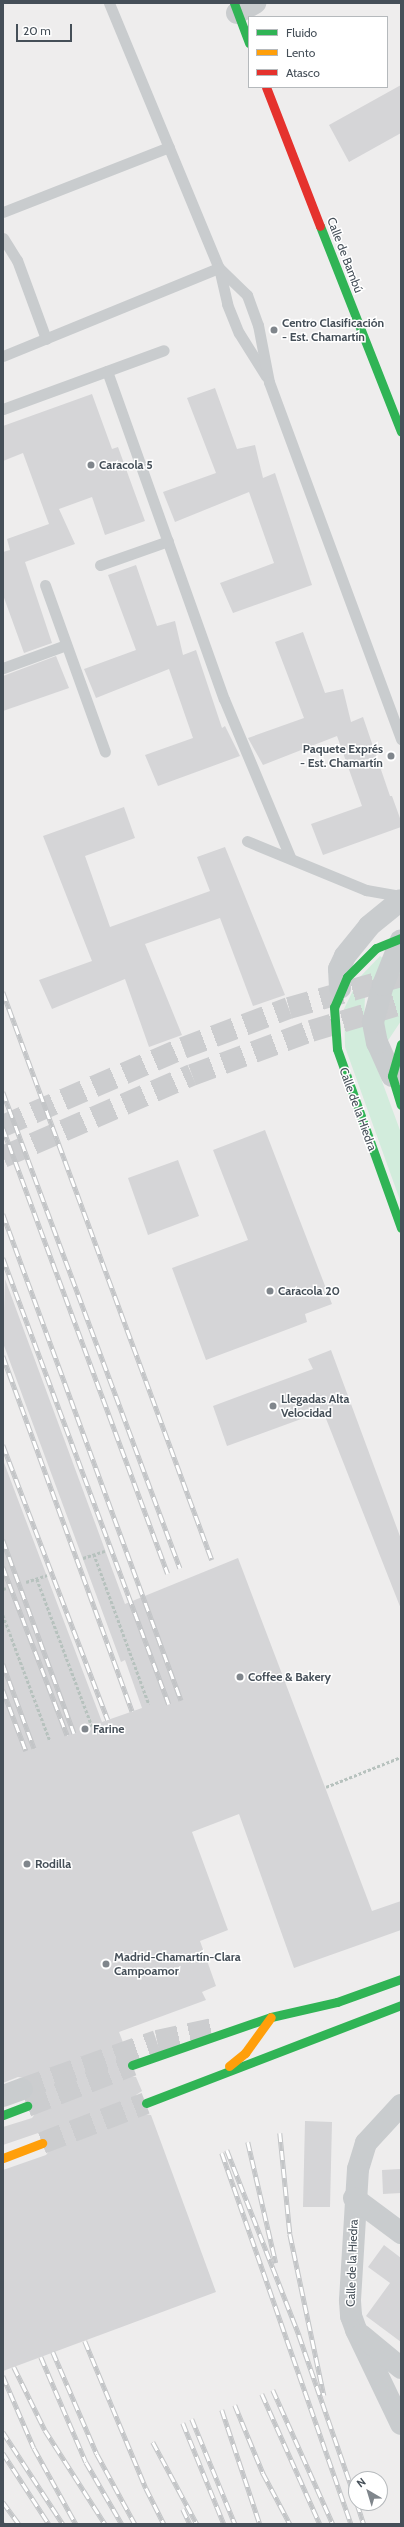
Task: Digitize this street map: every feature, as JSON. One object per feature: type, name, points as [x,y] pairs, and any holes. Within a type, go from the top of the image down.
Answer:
[{"type":"main road","points":[[242,6],[248,38]]},
{"type":"main road","name":"Calle de Bambú","points":[[266,88],[401,432]]},
{"type":"main road","name":"Calle de la Hiedra","points":[[401,939],[385,943],[368,954],[347,977],[340,988],[334,1007],[337,1049],[401,1228]]},
{"type":"main road","name":"Calle de la Hiedra","points":[[401,1044],[394,1062],[392,1076],[401,1105]]},
{"type":"main road","points":[[132,2065],[271,2017],[337,2002],[401,1979]]},
{"type":"main road","points":[[146,2103],[401,2005]]},
{"type":"main road","points":[[220,2074],[245,2053],[271,2017]]},
{"type":"main road","points":[[3,2115],[17,2097]]},
{"type":"main road","points":[[3,2158],[42,2143]]},
{"type":"street","name":"Calle de la Hiedra","points":[[340,988],[339,969],[345,956],[368,926],[401,900]]},
{"type":"street","name":"Calle de la Hiedra","points":[[392,1076],[377,1043],[373,1022],[383,985],[401,939]]},
{"type":"street","name":"Calle de la Hiedra","points":[[401,2105],[366,2143],[358,2169],[354,2198],[350,2301],[351,2316],[356,2330],[401,2424]]},
{"type":"street","points":[[354,2198],[401,2233]]},
{"type":"street","points":[[356,2330],[401,2368]]},
{"type":"lane","points":[[109,3],[219,268],[227,304],[239,333],[269,382]]},
{"type":"lane","points":[[3,212],[169,147]]},
{"type":"lane","points":[[3,238],[17,260],[46,339]]},
{"type":"lane","points":[[3,356],[219,268]]},
{"type":"lane","points":[[219,268],[247,295],[258,324],[269,382],[401,739]]},
{"type":"lane","points":[[3,409],[164,350]]},
{"type":"lane","points":[[107,371],[224,699],[290,857]]},
{"type":"lane","points":[[100,565],[168,541]]},
{"type":"lane","points":[[45,585],[105,752]]},
{"type":"lane","points":[[3,668],[66,645]]},
{"type":"lane","points":[[248,841],[290,857],[366,890],[401,896]]},
{"type":"path","points":[[83,1558],[105,1551]]},
{"type":"path","points":[[94,1554],[149,1704]]},
{"type":"path","points":[[26,1582],[48,1575]]},
{"type":"path","points":[[37,1578],[92,1726]]},
{"type":"path","points":[[3,1615],[50,1741]]},
{"type":"path","points":[[326,1787],[401,1757]]},
{"type":"green space","points":[[380,956],[385,960],[365,996],[365,1035],[401,1133],[401,1203],[345,1047],[344,1009],[359,978]]},
{"type":"green space","points":[[401,961],[401,1021],[387,1042],[381,1019]]},
{"type":"building","points":[[401,85],[401,133],[349,162],[329,125]]},
{"type":"building","points":[[215,388],[237,449],[255,445],[263,478],[275,473],[312,585],[233,613],[220,583],[274,563],[249,492],[175,522],[163,492],[216,473],[187,398]]},
{"type":"building","name":"Caracola 5","points":[[92,394],[112,449],[118,447],[145,521],[105,535],[92,497],[59,509],[75,544],[25,562],[52,643],[24,653],[3,595],[3,552],[10,550],[7,539],[49,524],[23,453],[3,461],[3,426]]},
{"type":"building","points":[[136,565],[157,626],[175,621],[183,655],[196,650],[222,728],[225,726],[240,756],[158,786],[145,755],[193,738],[169,669],[96,698],[84,669],[136,650],[108,575]]},
{"type":"building","points":[[303,632],[325,693],[343,689],[351,722],[363,717],[390,796],[392,796],[401,821],[401,827],[323,855],[311,824],[362,806],[337,736],[263,765],[248,738],[304,718],[275,642]]},
{"type":"building","points":[[56,656],[69,688],[3,711],[3,676]]},
{"type":"building","points":[[124,807],[135,838],[85,856],[110,927],[210,891],[197,857],[225,847],[285,995],[253,1006],[220,918],[145,944],[182,1035],[149,1047],[125,979],[52,1009],[39,980],[92,961],[43,836]]},
{"type":"building","points":[[265,1130],[332,1304],[305,1314],[307,1322],[206,1360],[172,1268],[248,1240],[213,1150]]},
{"type":"building","points":[[178,1160],[199,1216],[148,1235],[128,1178]]},
{"type":"building","name":"Madrid-Chamartín-Clara Campoamor","points":[[5,1279],[125,1604],[238,1558],[372,1911],[401,1901],[401,1930],[294,1968],[239,1814],[192,1832],[228,1930],[200,1941],[216,1986],[202,1992],[206,2000],[119,2032],[127,2053],[120,2063],[124,2075],[136,2077],[142,2091],[136,2095],[134,2107],[138,2113],[151,2115],[216,2292],[3,2371],[3,2170],[46,2155],[54,2145],[50,2134],[44,2131],[3,2145],[3,2127],[32,2118],[39,2108],[39,2101],[32,2095],[34,2085],[30,2079],[18,2077],[3,2083],[3,1460],[102,1722],[142,1708],[125,1660],[121,1662],[3,1343]]},
{"type":"building","points":[[331,1350],[401,1539],[401,1609],[323,1411],[227,1446],[213,1406],[313,1369],[308,1359]]},
{"type":"building","points":[[305,2121],[332,2122],[330,2207],[303,2207]]},
{"type":"building","points":[[401,2169],[401,2193],[383,2194],[382,2170]]},
{"type":"building","points":[[384,2245],[401,2258],[401,2342],[366,2316],[390,2283],[368,2267]]},
{"type":"tunnel","points":[[3,1126],[183,1048],[289,1008],[401,976]]},
{"type":"tunnel","points":[[3,1157],[192,1075],[311,1031],[401,1004]]},
{"type":"tunnel","points":[[22,2089],[157,2041],[213,2029]]},
{"type":"tunnel","points":[[27,2106],[132,2065]]},
{"type":"tunnel","points":[[42,2143],[146,2103]]},
{"type":"railway","points":[[3,992],[212,1560]]},
{"type":"railway","points":[[3,1092],[180,1568]]},
{"type":"railway","points":[[3,1128],[168,1573]]},
{"type":"railway","points":[[3,1214],[181,1700]]},
{"type":"railway","points":[[3,1258],[169,1704]]},
{"type":"railway","points":[[3,1356],[132,1711]]},
{"type":"railway","points":[[3,1445],[108,1720]]},
{"type":"railway","points":[[3,1540],[74,1733]]},
{"type":"railway","points":[[3,1567],[67,1735]]},
{"type":"railway","points":[[3,1664],[34,1748]]},
{"type":"railway","points":[[3,1690],[26,1751]]},
{"type":"railway","points":[[280,2133],[290,2234],[324,2395]]},
{"type":"railway","points":[[248,2142],[276,2263]]},
{"type":"railway","points":[[227,2150],[299,2335],[348,2477]]},
{"type":"railway","points":[[222,2153],[351,2524]]},
{"type":"railway","points":[[85,2341],[146,2488],[164,2524]]},
{"type":"railway","points":[[53,2352],[97,2454],[135,2524]]},
{"type":"railway","points":[[41,2357],[86,2462],[122,2524]]},
{"type":"railway","points":[[14,2367],[45,2430],[105,2524]]},
{"type":"railway","points":[[3,2376],[34,2448],[76,2524]]},
{"type":"railway","points":[[273,2390],[333,2524]]},
{"type":"railway","points":[[262,2394],[320,2524]]},
{"type":"railway","points":[[235,2405],[263,2473],[290,2524]]},
{"type":"railway","points":[[222,2410],[260,2524]]},
{"type":"railway","points":[[192,2419],[235,2524]]},
{"type":"railway","points":[[183,2423],[224,2524]]},
{"type":"railway","points":[[3,2432],[63,2524]]},
{"type":"railway","points":[[153,2442],[197,2524]]},
{"type":"railway","points":[[3,2453],[49,2524]]},
{"type":"railway","points":[[3,2502],[19,2524]]},
{"type":"railway","points":[[183,2509],[190,2524]]},
{"type":"railway","points":[[360,2511],[364,2524]]},
{"type":"traffic: fast","points":[[234,3],[248,40]]},
{"type":"traffic: fast","points":[[320,226],[401,432]]},
{"type":"traffic: fast","points":[[401,938],[376,948],[347,977],[334,1007],[337,1049],[401,1228]]},
{"type":"traffic: fast","points":[[401,1044],[392,1076],[401,1105]]},
{"type":"traffic: fast","points":[[132,2065],[271,2017],[337,2002],[401,1979]]},
{"type":"traffic: fast","points":[[146,2103],[401,2005]]},
{"type":"traffic: fast","points":[[3,2115],[27,2106]]},
{"type":"traffic: slow","points":[[229,2066],[245,2053],[271,2017]]},
{"type":"traffic: slow","points":[[3,2158],[42,2143]]},
{"type":"traffic: jam","points":[[266,88],[320,226]]},
{"type":"place","name":"Centro Clasificación - Est. Chamartín","points":[[274,330]]},
{"type":"place","name":"Caracola 5","points":[[91,465]]},
{"type":"place","name":"Paquete Exprés - Est. Chamartín","points":[[391,756]]},
{"type":"place","name":"Caracola 20","points":[[270,1291]]},
{"type":"place","name":"Llegadas Alta Velocidad","points":[[273,1406]]},
{"type":"place","name":"Coffee & Bakery","points":[[240,1677]]},
{"type":"place","name":"Farine","points":[[85,1729]]},
{"type":"place","name":"Rodilla","points":[[27,1864]]},
{"type":"place","name":"Madrid-Chamartín-Clara Campoamor","points":[[106,1964]]}]
